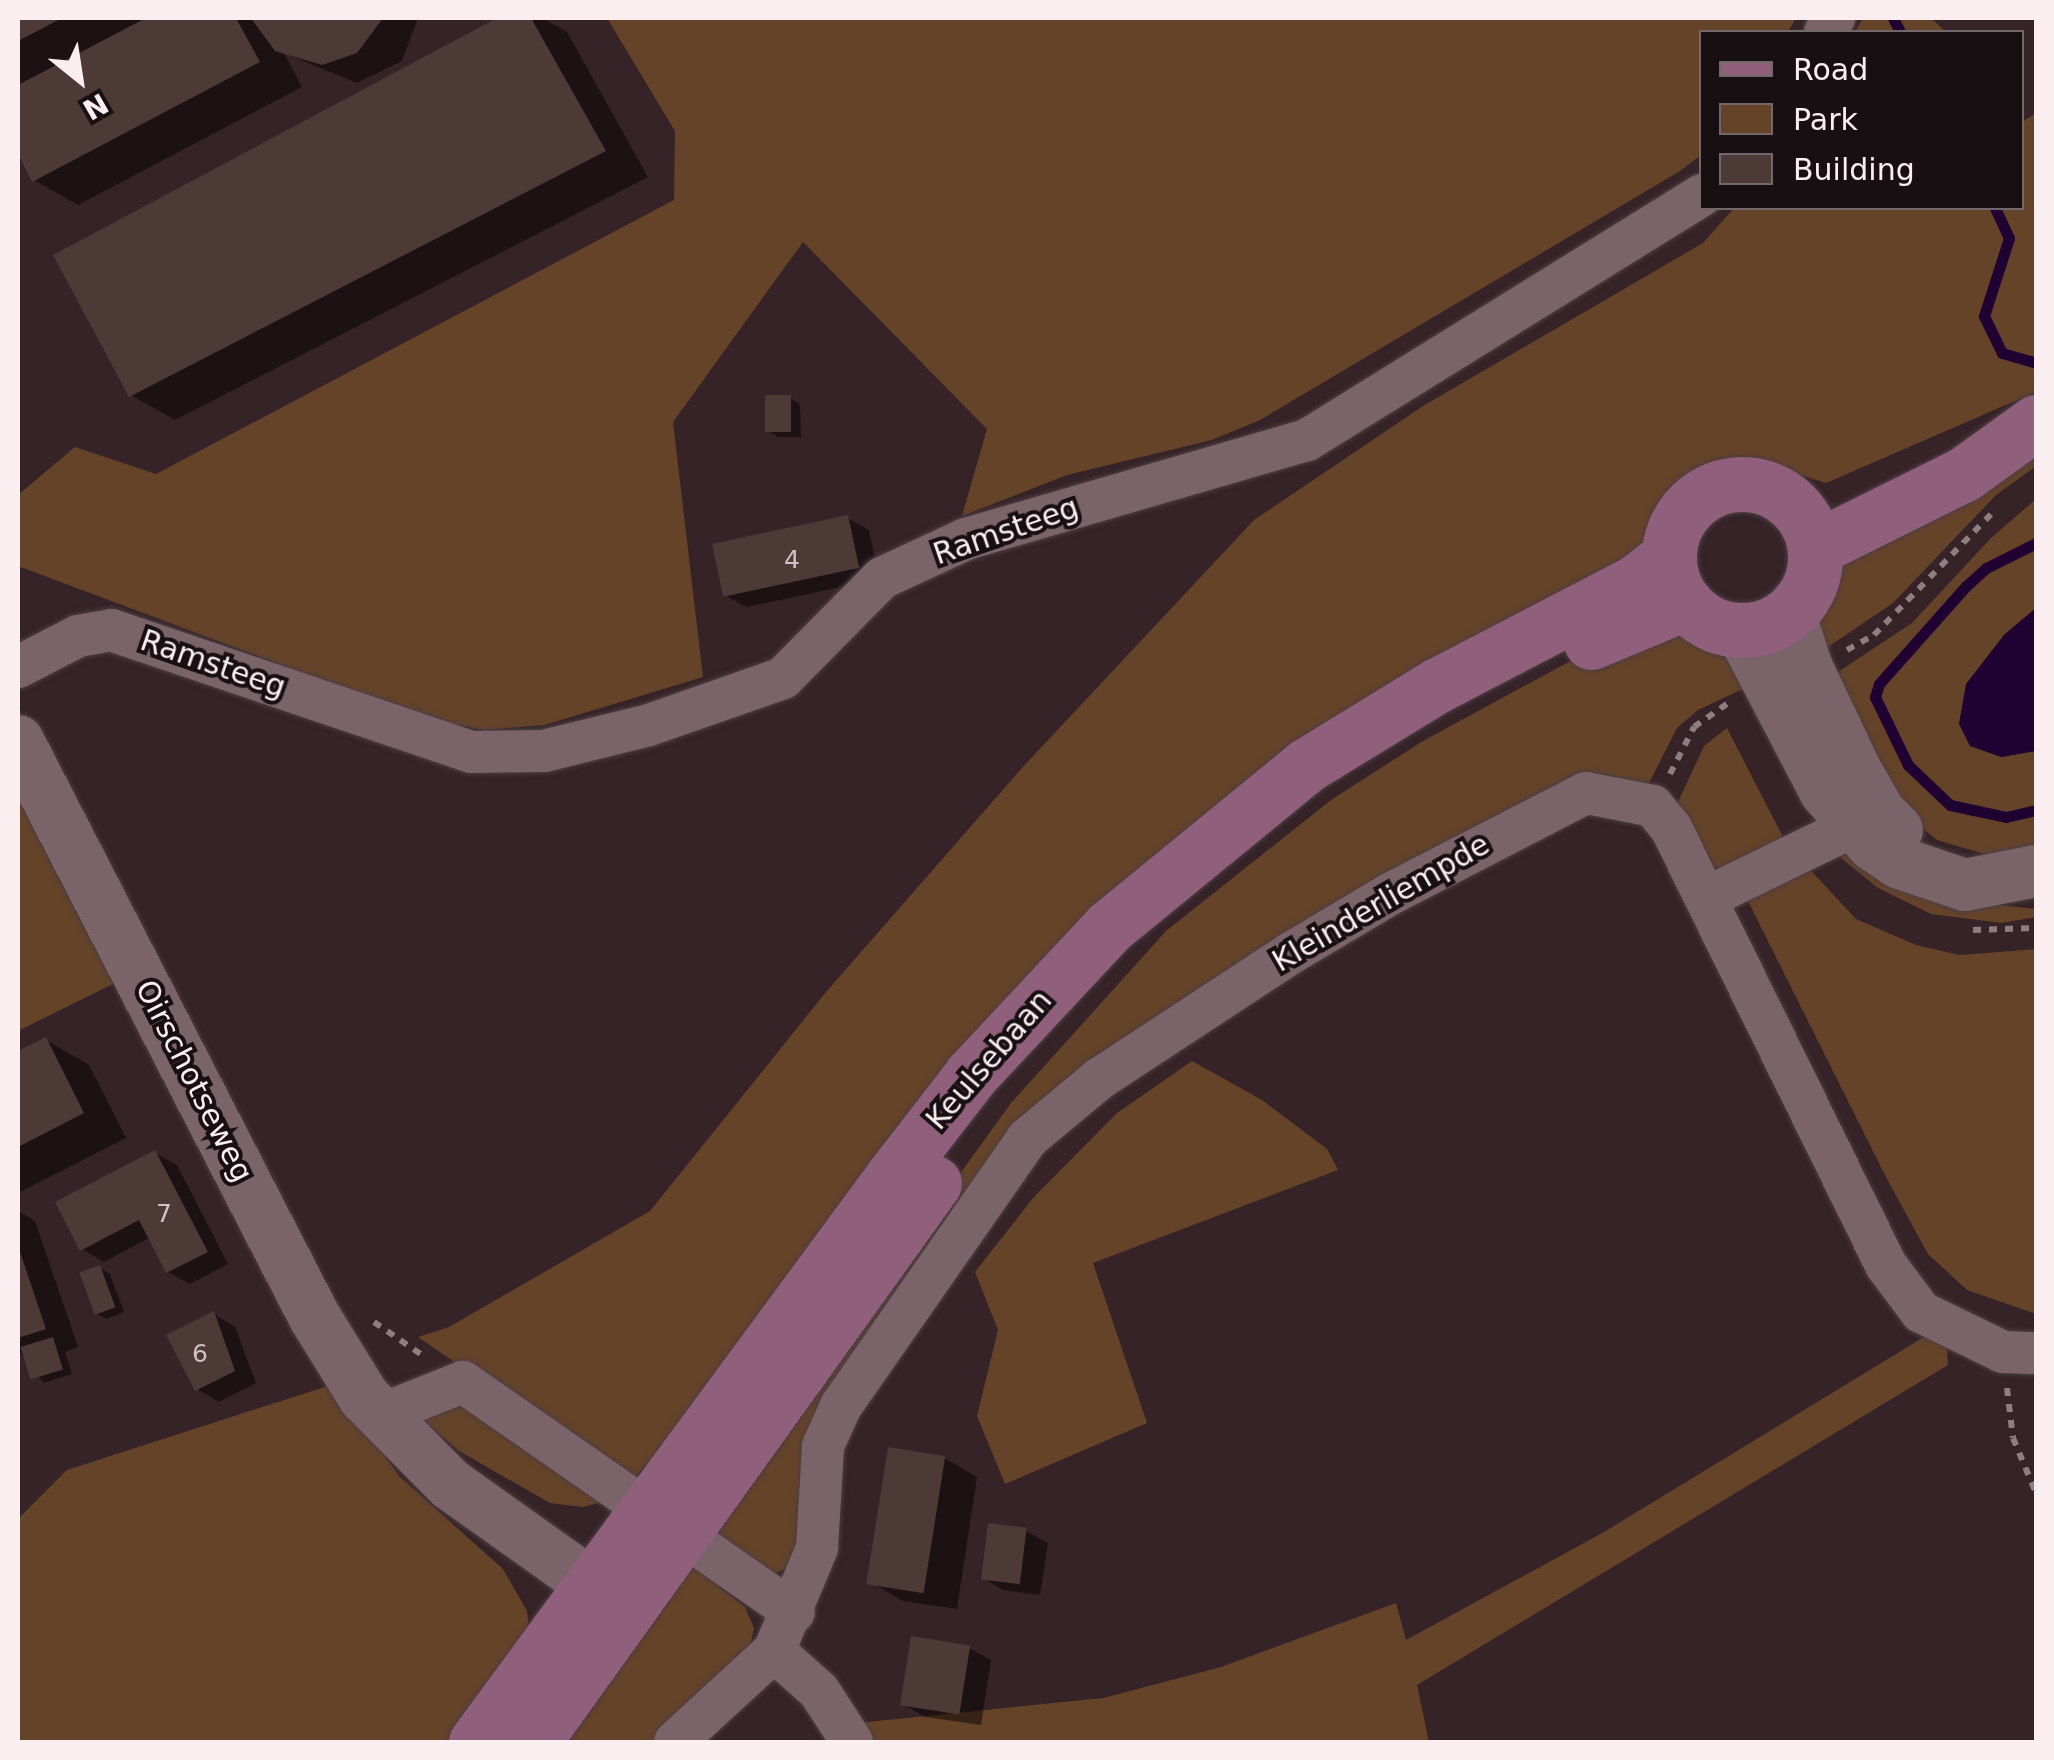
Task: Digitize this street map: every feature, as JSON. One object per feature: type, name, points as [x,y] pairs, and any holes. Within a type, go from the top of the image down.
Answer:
[{"type":"main road","points":[[1808,531],[1952,441],[2032,424]]},
{"type":"main road","points":[[1762,486],[1808,531],[1805,595],[1765,622],[1700,618],[1677,580],[1678,523],[1714,490],[1762,486]]},
{"type":"main road","name":"Keulsebaan","points":[[476,1742],[608,1597],[662,1523],[999,1100],[1082,1002],[1188,897],[1266,833],[1450,714],[1572,650],[1677,580]]},
{"type":"main road","name":"Keulsebaan","points":[[533,1742],[608,1597]]},
{"type":"street","name":"Ramsteeg","points":[[18,667],[78,636],[111,630],[471,752],[544,751],[649,725],[783,678],[882,578],[966,539],[1307,440],[1699,197]]},
{"type":"street","points":[[1765,622],[1825,791],[1867,821],[1935,855],[2019,876]]},
{"type":"street","name":"Oirschotseweg","points":[[18,741],[314,1316],[380,1415],[450,1484],[608,1597]]},
{"type":"street","name":"Kleinderliempde","points":[[794,1612],[818,1548],[823,1446],[841,1406],[1027,1139],[1099,1079],[1374,904],[1586,794],[1652,806],[1708,898],[1886,1264],[1921,1312],[2020,1353]]},
{"type":"street","points":[[1708,898],[1803,846],[1867,821]]},
{"type":"street","points":[[380,1415],[463,1382],[794,1612],[774,1651],[676,1742]]},
{"type":"street","points":[[774,1651],[818,1691],[852,1742]]},
{"type":"path","points":[[2020,1353],[2012,1438],[2036,1493]]},
{"type":"green space","points":[[607,18],[1796,18],[1789,30],[1699,30],[1699,157],[1680,171],[1260,420],[1212,440],[1067,475],[962,516],[987,429],[803,242],[673,422],[703,677],[545,725],[484,730],[423,718],[18,566],[18,495],[75,447],[156,474],[674,200],[675,131]]},
{"type":"green space","points":[[1863,18],[1931,18],[1944,30],[1856,30]]},
{"type":"green space","points":[[2036,113],[2036,392],[1826,483],[1762,463],[1703,470],[1672,495],[1648,544],[1207,831],[630,1483],[418,1337],[449,1327],[650,1211],[826,992],[1021,769],[1254,520],[1423,406],[1703,243],[1732,210],[2024,210],[2024,121]]},
{"type":"green space","points":[[2036,458],[2036,466],[1996,495],[1893,603],[1822,651],[1814,622],[1836,567],[1887,526]]},
{"type":"green space","points":[[2036,499],[2036,608],[2004,635],[2001,757],[2036,751],[2036,853],[1991,856],[1937,840],[1905,814],[1832,676],[1912,623],[1991,538]]},
{"type":"green space","points":[[1690,629],[1733,649],[1764,679],[1698,710],[1677,728],[1644,793],[1474,830],[961,1205],[787,1568],[769,1576],[697,1538],[1011,1103],[1166,931],[1331,800],[1423,741],[1576,658]]},
{"type":"green space","points":[[1727,728],[1784,839],[1722,869],[1707,865],[1673,813],[1704,746]]},
{"type":"green space","points":[[18,784],[119,981],[18,1031]]},
{"type":"green space","points":[[1849,847],[1989,904],[2036,909],[2036,917],[2002,923],[1931,914],[1878,888],[1831,850]]},
{"type":"green space","points":[[1801,860],[1856,919],[1916,945],[1960,955],[2036,949],[2036,1314],[1967,1290],[1928,1254],[1886,1177],[1743,891]]},
{"type":"green space","points":[[1192,1061],[1262,1100],[1327,1149],[1338,1170],[1093,1263],[1147,1423],[1005,1484],[977,1416],[998,1330],[975,1272],[1033,1198],[1117,1113]]},
{"type":"green space","points":[[1932,1332],[1947,1347],[1948,1365],[1417,1685],[1429,1742],[867,1742],[857,1723],[1103,1698],[1221,1667],[1396,1603],[1406,1640],[1604,1532]]},
{"type":"green space","points":[[334,1384],[399,1476],[503,1569],[527,1611],[530,1635],[455,1742],[18,1742],[18,1519],[67,1470]]},
{"type":"green space","points":[[455,1406],[467,1407],[609,1500],[583,1507],[550,1503],[459,1451],[419,1417]]},
{"type":"green space","points":[[682,1558],[745,1607],[754,1628],[749,1651],[657,1742],[549,1742]]},
{"type":"shaded area","points":[[2036,608],[2036,751],[2001,757],[1970,746],[1959,724],[1966,684],[2004,635]]},
{"type":"building","points":[[18,18],[62,18],[18,41]]},
{"type":"building","points":[[146,18],[236,18],[260,62],[32,182],[18,154],[18,85]]},
{"type":"building","points":[[251,18],[383,18],[357,53],[322,65],[275,51]]},
{"type":"building","points":[[497,18],[531,18],[606,151],[129,397],[53,255]]},
{"type":"building","points":[[765,395],[791,395],[791,432],[765,432]]},
{"type":"building","points":[[848,515],[859,568],[723,597],[712,544]]},
{"type":"building","points":[[46,1037],[84,1113],[18,1147],[18,1051]]},
{"type":"building","points":[[155,1150],[208,1252],[166,1273],[139,1220],[80,1251],[55,1202]]},
{"type":"building","points":[[18,1246],[46,1329],[18,1338]]},
{"type":"building","points":[[100,1265],[115,1307],[95,1315],[79,1273]]},
{"type":"building","points":[[214,1311],[235,1371],[195,1391],[166,1335]]},
{"type":"building","points":[[53,1337],[63,1370],[30,1379],[20,1347]]},
{"type":"building","points":[[888,1447],[945,1456],[924,1593],[866,1584]]},
{"type":"building","points":[[988,1523],[1027,1528],[1020,1584],[981,1580]]},
{"type":"building","points":[[911,1636],[970,1645],[959,1715],[900,1705]]},
{"type":"waterway","points":[[1893,18],[1899,30]]},
{"type":"waterway","points":[[1996,210],[2009,238],[1984,316],[2002,353],[2036,363]]},
{"type":"waterway","points":[[2036,543],[1986,568],[1966,586],[1879,684],[1875,697],[1908,765],[1950,805],[2006,817],[2036,810]]}]
